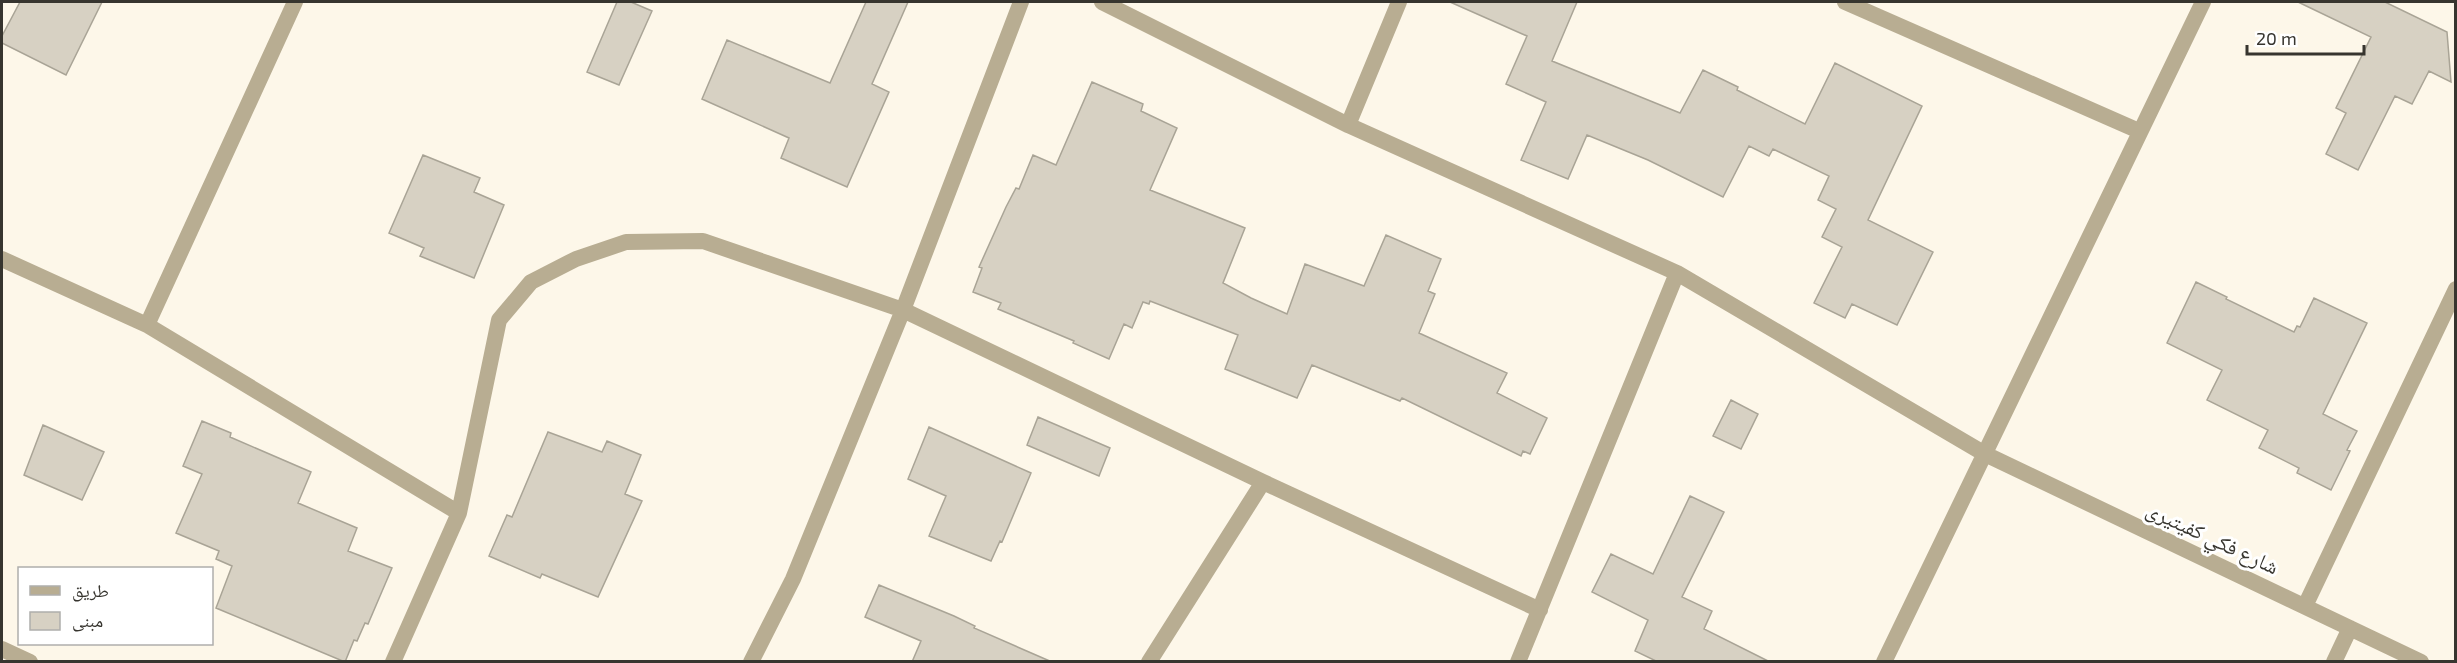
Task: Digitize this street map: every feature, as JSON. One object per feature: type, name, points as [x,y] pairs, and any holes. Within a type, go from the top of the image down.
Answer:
[{"type":"street","points":[[147,325],[295,2]]},
{"type":"street","points":[[751,662],[793,579],[903,310],[1022,2]]},
{"type":"street","name":"شارع فكي كفيتيرى","points":[[1102,2],[1348,125],[1677,273],[1985,454],[2421,662]]},
{"type":"street","points":[[1348,125],[1399,2]]},
{"type":"street","points":[[1845,2],[2139,131]]},
{"type":"street","points":[[1884,662],[2203,2]]},
{"type":"street","points":[[393,662],[459,513],[500,320],[531,282],[576,259],[626,242],[703,241],[903,310],[1263,482],[1540,610]]},
{"type":"street","points":[[2,259],[147,325],[459,513]]},
{"type":"street","points":[[1518,662],[1677,273]]},
{"type":"street","points":[[2305,606],[2454,298]]},
{"type":"street","points":[[1149,662],[1263,482]]},
{"type":"street","points":[[2334,662],[2350,628]]},
{"type":"street","points":[[2,649],[30,662]]},
{"type":"building","points":[[20,2],[102,2],[66,75],[2,43],[2,36]]},
{"type":"building","points":[[617,2],[631,2],[652,11],[619,85],[587,72]]},
{"type":"building","points":[[866,2],[908,2],[872,84],[889,92],[847,187],[781,158],[789,138],[702,99],[727,40],[830,83]]},
{"type":"building","points":[[1450,2],[1577,2],[1552,61],[1680,113],[1703,70],[1805,124],[1835,63],[1922,106],[1868,220],[1933,252],[1897,325],[1852,304],[1845,318],[1814,303],[1842,247],[1822,237],[1836,209],[1818,200],[1829,176],[1773,149],[1769,156],[1749,146],[1723,197],[1648,160],[1587,135],[1568,179],[1521,160],[1546,102],[1506,84],[1527,36]]},
{"type":"building","points":[[2298,2],[2385,2],[2447,32],[2451,82],[2429,71],[2412,104],[2395,96],[2358,170],[2326,154],[2346,113],[2336,108],[2371,37]]},
{"type":"building","points":[[1092,82],[1143,104],[1141,111],[1177,128],[1150,190],[1245,228],[1223,283],[1251,298],[1287,314],[1305,264],[1364,286],[1386,235],[1441,259],[1428,291],[1435,294],[1419,333],[1507,373],[1497,393],[1547,418],[1530,454],[1523,451],[1521,456],[1402,398],[1400,401],[1312,365],[1297,398],[1225,369],[1238,335],[1150,301],[1149,304],[1143,302],[1132,328],[1124,324],[1109,359],[1073,343],[1074,341],[998,309],[1001,303],[973,292],[982,268],[979,267],[1006,207],[1016,188],[1019,189],[1033,155],[1056,165]]},
{"type":"building","points":[[423,155],[480,178],[474,192],[504,205],[474,278],[420,256],[424,248],[389,233]]},
{"type":"building","points":[[2196,282],[2294,332],[2297,326],[2300,327],[2314,298],[2367,323],[2323,414],[2357,431],[2331,490],[2297,473],[2299,468],[2259,448],[2268,430],[2207,400],[2222,370],[2167,343]]},
{"type":"building","points":[[1731,400],[1758,414],[1741,449],[1713,436]]},
{"type":"building","points":[[1038,417],[1110,448],[1099,476],[1027,445]]},
{"type":"building","points":[[202,421],[231,433],[230,437],[311,472],[298,503],[357,528],[348,551],[392,568],[368,624],[365,623],[357,641],[354,640],[345,662],[216,608],[232,566],[216,559],[219,551],[176,533],[202,474],[183,466]]},
{"type":"building","points":[[43,425],[104,452],[82,500],[24,475]]},
{"type":"building","points":[[929,427],[1031,473],[1002,542],[1000,541],[991,561],[929,536],[946,496],[908,479]]},
{"type":"building","points":[[548,432],[602,452],[607,441],[641,455],[625,494],[642,501],[598,597],[542,574],[540,578],[489,556],[507,515],[512,517]]},
{"type":"building","points":[[1690,496],[1724,512],[1682,597],[1712,611],[1704,629],[1770,662],[1658,662],[1635,651],[1648,620],[1592,592],[1611,554],[1653,574]]},
{"type":"building","points":[[879,585],[954,616],[975,626],[974,628],[1052,662],[912,662],[921,641],[865,617]]}]
